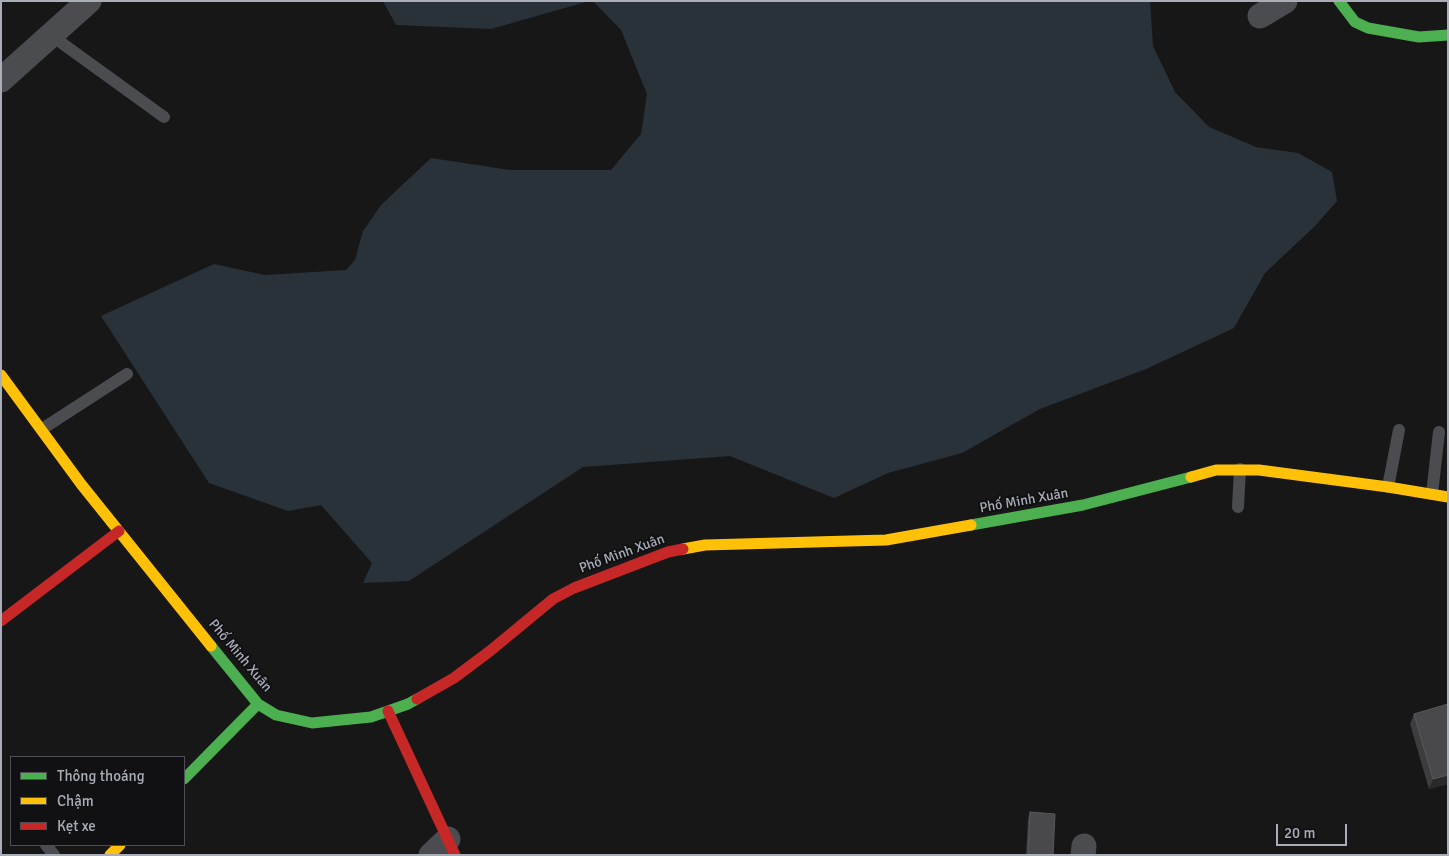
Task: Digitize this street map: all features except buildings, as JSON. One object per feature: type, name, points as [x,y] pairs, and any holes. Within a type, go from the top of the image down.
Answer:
[{"type":"street","points":[[1,80],[89,1]]},
{"type":"street","points":[[1260,16],[1285,1]]},
{"type":"street","points":[[1339,1],[1355,22],[1368,28],[1419,37],[1448,36]]},
{"type":"street","name":"Phố Minh Xuân","points":[[1,375],[81,484],[258,704],[276,715],[312,723],[371,717],[408,704],[454,678],[490,651],[552,599],[574,588],[668,552],[705,545],[886,540],[1083,505],[1216,470],[1259,470],[1388,487],[1448,498]]},
{"type":"street","points":[[1,621],[119,531]]},
{"type":"street","points":[[185,778],[258,704]]},
{"type":"street","points":[[388,711],[445,849]]},
{"type":"street","points":[[110,855],[119,846]]},
{"type":"lane","points":[[52,36],[164,117]]},
{"type":"lane","points":[[42,429],[127,374]]},
{"type":"lane","points":[[1388,487],[1399,430]]},
{"type":"lane","points":[[1432,494],[1439,432]]},
{"type":"lane","points":[[1238,507],[1240,469]]},
{"type":"shaded area","points":[[383,1],[589,1],[491,29],[396,25]]},
{"type":"shaded area","points":[[593,1],[1150,1],[1153,46],[1175,92],[1209,127],[1256,147],[1298,153],[1332,172],[1337,201],[1315,226],[1265,273],[1234,328],[1146,369],[1040,409],[962,453],[888,473],[834,498],[730,456],[583,467],[409,581],[363,583],[372,563],[321,505],[288,511],[209,483],[101,316],[214,264],[265,275],[346,270],[355,260],[363,231],[381,205],[431,158],[510,170],[611,170],[641,134],[647,94],[621,30]]},
{"type":"traffic: fast","points":[[1339,1],[1355,22],[1368,28],[1419,37],[1448,35]]},
{"type":"traffic: fast","points":[[971,525],[1083,505],[1191,477]]},
{"type":"traffic: fast","points":[[211,646],[258,704],[276,715],[312,723],[371,717],[417,699]]},
{"type":"traffic: fast","points":[[185,778],[258,704]]},
{"type":"traffic: slow","points":[[1,375],[81,484],[211,646]]},
{"type":"traffic: slow","points":[[1191,477],[1216,470],[1259,470],[1448,497]]},
{"type":"traffic: slow","points":[[683,549],[705,545],[886,540],[971,525]]},
{"type":"traffic: slow","points":[[110,855],[119,846]]},
{"type":"traffic: jam","points":[[1,621],[119,531]]},
{"type":"traffic: jam","points":[[417,699],[454,678],[553,599],[574,588],[668,552],[683,549]]},
{"type":"traffic: jam","points":[[388,711],[455,855]]}]
